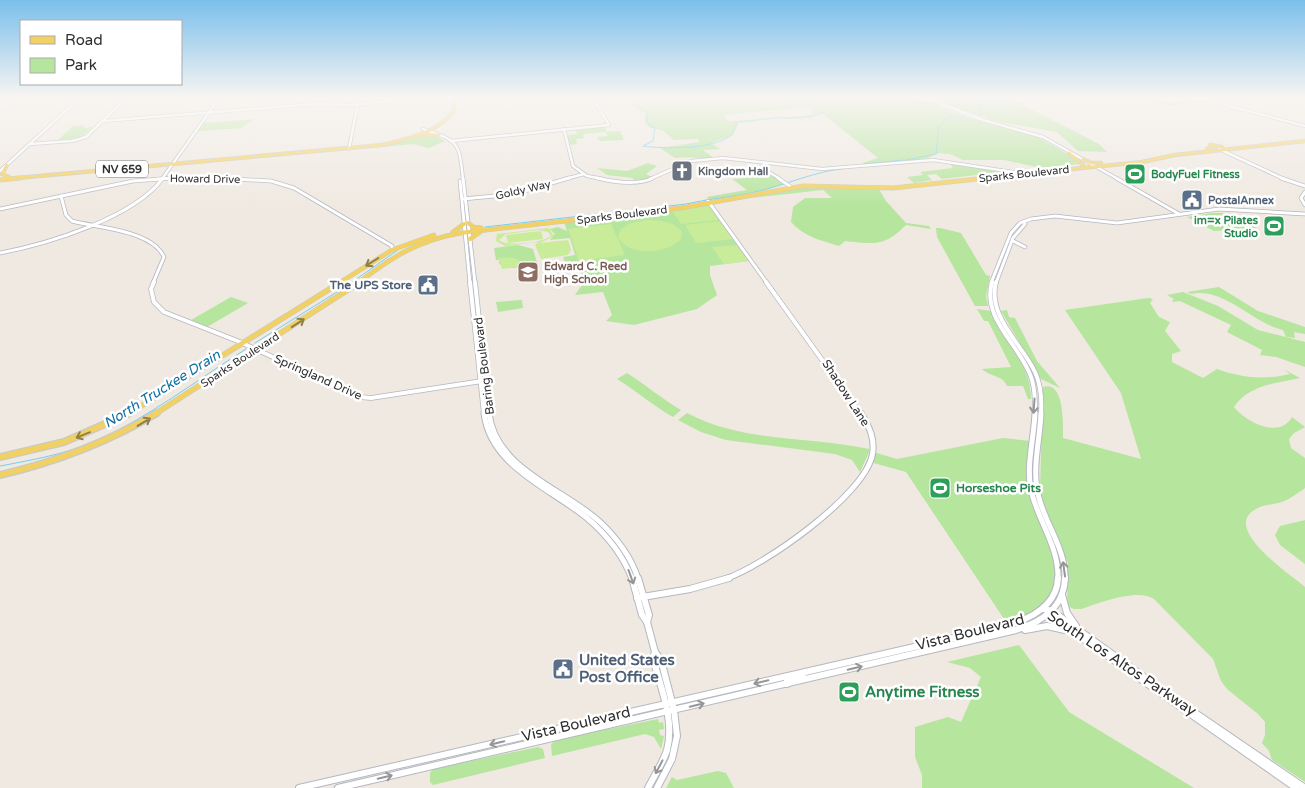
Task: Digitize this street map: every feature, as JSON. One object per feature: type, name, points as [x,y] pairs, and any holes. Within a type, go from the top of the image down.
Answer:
[{"type":"main road","name":"NV 659","points":[[0,180],[349,148],[390,142],[413,134]]},
{"type":"main road","name":"NV 659","points":[[349,148],[404,139],[416,134]]},
{"type":"main road","points":[[404,139],[423,134],[440,135]]},
{"type":"main road","name":"Sparks Boulevard","points":[[0,457],[50,446],[110,423],[242,343],[392,248],[422,238],[697,205],[709,201],[766,194],[803,186],[892,188],[1094,167],[1305,140]]},
{"type":"main road","name":"Sparks Boulevard","points":[[569,220],[748,196],[791,186],[819,184],[887,187],[1037,170],[1079,166],[1094,167],[1207,149],[1223,150]]},
{"type":"main road","points":[[1212,151],[1223,150]]},
{"type":"main road","points":[[1069,154],[1084,163],[1079,166]]},
{"type":"main road","points":[[1083,159],[1095,163],[1119,162]]},
{"type":"main road","name":"NV 659","points":[[0,180],[173,164]]},
{"type":"main road","points":[[0,170],[6,165]]},
{"type":"main road","points":[[6,165],[1,173],[3,176],[22,177]]},
{"type":"main road","points":[[1069,169],[1094,167]]},
{"type":"main road","points":[[980,176],[1010,175],[1037,170]]},
{"type":"main road","points":[[766,194],[791,186],[803,186]]},
{"type":"main road","points":[[697,205],[712,206]]},
{"type":"main road","points":[[627,214],[635,212]]},
{"type":"main road","points":[[449,234],[466,224],[486,229]]},
{"type":"main road","points":[[467,234],[486,229]]},
{"type":"main road","name":"Sparks Boulevard","points":[[0,475],[71,456],[119,436],[150,419],[343,294],[396,253],[422,241],[449,234]]},
{"type":"street","points":[[6,165],[42,134]]},
{"type":"street","points":[[30,144],[81,138],[90,134]]},
{"type":"street","points":[[0,253],[48,242],[89,225],[142,199],[163,179],[194,134]]},
{"type":"street","points":[[349,148],[352,134]]},
{"type":"street","points":[[436,134],[452,141],[519,134]]},
{"type":"street","points":[[565,134],[571,162],[584,174],[610,182],[634,183],[653,179],[696,160],[729,158],[827,169],[933,160],[1019,172]]},
{"type":"street","points":[[1033,134],[1180,215]]},
{"type":"street","points":[[1035,134],[1083,159],[1094,167]]},
{"type":"street","name":"Baring Boulevard","points":[[452,141],[460,149],[486,423],[499,451],[515,467],[604,534],[626,564],[641,598],[642,615],[647,622],[655,652],[654,664],[669,707]]},
{"type":"street","points":[[1223,150],[1280,178],[1305,186]]},
{"type":"street","points":[[764,163],[764,169],[791,186]]},
{"type":"street","points":[[998,175],[1005,173],[1002,170]]},
{"type":"street","name":"Goldy Way","points":[[464,200],[514,194],[584,174]]},
{"type":"street","name":"Howard Drive","points":[[0,209],[127,182],[200,177],[283,183],[392,248]]},
{"type":"street","points":[[1305,192],[1302,197],[1305,205]]},
{"type":"street","points":[[61,196],[67,217],[72,221],[89,225]]},
{"type":"street","name":"Shadow Lane","points":[[641,598],[718,582],[740,574],[763,562],[848,493],[860,481],[873,453],[871,433],[862,417],[808,337],[709,201]]},
{"type":"street","points":[[1104,224],[1220,212],[1305,215]]},
{"type":"street","points":[[1048,612],[1062,595],[1065,583],[1064,565],[1040,503],[1036,485],[1040,388],[1034,371],[1001,316],[994,299],[996,282],[1019,228],[1037,220],[1061,219],[1104,224],[1130,224],[1180,215]]},
{"type":"street","points":[[1048,612],[1058,576],[1055,554],[1035,506],[1030,486],[1034,385],[1028,369],[991,305],[991,284],[1013,230],[1022,222],[1050,217],[1123,222]]},
{"type":"street","name":"Springland Drive","points":[[89,225],[142,238],[157,244],[163,251],[164,257],[151,287],[152,296],[157,306],[167,314],[257,349],[363,398],[483,381]]},
{"type":"street","points":[[1013,242],[1025,247]]},
{"type":"street","points":[[1062,595],[1066,613],[1079,634]]},
{"type":"street","name":"Vista Boulevard","points":[[299,788],[669,707],[787,684],[1006,633],[1027,627],[1048,612]]},
{"type":"street","name":"Vista Boulevard","points":[[338,788],[806,672],[1020,622],[1048,612]]},
{"type":"street","name":"South Los Altos Parkway","points":[[1048,612],[1296,788]]},
{"type":"street","points":[[1006,633],[1047,626],[1079,634]]},
{"type":"street","name":"South Los Altos Parkway","points":[[1079,634],[1305,788]]},
{"type":"street","points":[[787,684],[790,678],[801,676],[806,672]]},
{"type":"street","points":[[648,788],[668,747],[669,707]]},
{"type":"street","points":[[657,788],[675,750],[677,731],[669,707]]},
{"type":"green space","points":[[65,134],[85,134],[81,137],[57,141]]},
{"type":"green space","points":[[583,134],[584,138],[576,139],[577,144],[569,145],[567,135],[586,134]]},
{"type":"green space","points":[[607,134],[621,134],[624,140],[600,141],[597,137],[608,136]]},
{"type":"green space","points":[[667,134],[734,134],[711,143],[720,149],[703,150],[714,158],[675,158],[660,148],[700,142],[697,139],[674,140]]},
{"type":"green space","points":[[848,134],[1028,134],[1036,136],[1071,156],[1080,164],[1041,168],[1004,160],[963,160],[950,154],[939,153],[923,160],[862,163],[878,158]]},
{"type":"green space","points":[[1059,134],[1079,134],[1099,144],[1107,152],[1078,151]]},
{"type":"green space","points":[[418,136],[435,136],[445,141],[429,148],[414,144],[372,148]]},
{"type":"green space","points":[[951,162],[1003,172],[942,179],[936,174],[927,175],[932,180],[914,183],[907,177],[923,175],[920,172],[952,168]]},
{"type":"green space","points":[[648,163],[657,166],[646,174],[654,178],[634,182],[633,178],[607,175],[597,168],[627,171]]},
{"type":"green space","points":[[773,176],[786,184],[748,194],[709,199],[707,197],[747,190],[732,179]]},
{"type":"green space","points":[[808,187],[879,189],[886,201],[906,223],[929,226],[931,229],[906,225],[885,241],[864,243],[845,241],[839,246],[801,231],[791,222],[793,207],[805,198],[832,198],[823,190],[752,198]]},
{"type":"green space","points":[[708,205],[749,261],[710,266],[710,275],[717,295],[697,309],[634,325],[606,321],[612,315],[603,292],[575,295],[584,282],[580,268],[567,269],[563,257],[575,255],[570,238],[550,240],[555,234],[550,229],[558,227],[567,231],[564,222]]},
{"type":"green space","points":[[709,206],[719,220],[681,224],[673,212],[673,210]]},
{"type":"green space","points":[[1212,213],[1232,213],[1257,228],[1214,231],[1187,217]]},
{"type":"green space","points":[[646,220],[661,221],[675,225],[682,232],[681,239],[667,248],[648,251],[630,248],[618,237],[621,229],[631,223]]},
{"type":"green space","points":[[720,221],[733,239],[696,243],[685,225]]},
{"type":"green space","points":[[611,224],[625,255],[579,261],[568,229]]},
{"type":"green space","points":[[549,228],[554,236],[540,243],[568,240],[571,250],[568,255],[541,259],[535,245],[538,242],[505,246],[496,241],[497,234]],"holes":[[[539,230],[548,232],[551,236],[540,241],[516,244],[499,240],[506,234]]]},
{"type":"green space","points":[[936,228],[961,233],[986,275],[990,276],[986,296],[988,306],[975,306],[937,237]]},
{"type":"green space","points":[[541,231],[543,239],[508,243],[506,235]]},
{"type":"green space","points":[[518,245],[533,249],[538,266],[512,268],[499,264],[499,260],[496,260],[494,248]]},
{"type":"green space","points":[[738,245],[749,261],[724,264],[712,247]]},
{"type":"green space","points":[[510,257],[517,259],[525,266],[502,269],[498,258]]},
{"type":"green space","points":[[1219,287],[1258,311],[1305,327],[1305,334],[1294,332],[1295,338],[1286,337],[1283,330],[1260,320],[1226,300],[1203,293],[1191,294],[1187,292]]},
{"type":"green space","points":[[1183,292],[1218,306],[1258,330],[1305,342],[1305,367],[1276,357],[1260,355],[1262,350],[1227,332],[1231,325],[1180,301],[1172,302],[1174,299],[1167,295]]},
{"type":"green space","points":[[231,297],[248,303],[207,327],[191,320]]},
{"type":"green space","points":[[1148,298],[1153,299],[1150,303],[1159,317],[1170,322],[1165,331],[1181,351],[1172,354],[1172,362],[1203,378],[1217,369],[1253,377],[1290,374],[1283,369],[1300,378],[1255,389],[1234,407],[1246,418],[1262,426],[1279,427],[1286,424],[1292,417],[1305,427],[1294,433],[1289,439],[1291,448],[1305,458],[1305,488],[1285,501],[1256,509],[1247,517],[1246,528],[1262,551],[1305,587],[1305,782],[1272,760],[1269,751],[1262,743],[1265,735],[1265,722],[1227,689],[1221,681],[1213,659],[1154,599],[1138,595],[1108,600],[1082,609],[1074,609],[1067,606],[1068,563],[1045,509],[1040,488],[1043,387],[1050,387],[1055,390],[1059,397],[1063,438],[1141,459],[1121,393],[1065,310]]},
{"type":"green space","points":[[522,300],[523,308],[498,312],[496,302]]},
{"type":"green space","points":[[977,309],[991,311],[1011,342],[1027,375],[1031,399],[1028,399],[1023,386],[1007,386],[1003,380],[982,369],[1011,367],[988,321],[984,321]]},
{"type":"green space","points":[[1007,310],[1009,317],[1015,318],[1037,361],[1060,388],[1041,379],[1001,311]]},
{"type":"green space","points":[[627,373],[681,410],[673,417],[617,379]]},
{"type":"green space","points":[[687,413],[708,423],[753,434],[846,445],[869,449],[869,452],[860,472],[852,460],[835,454],[726,440],[701,432],[678,420]]},
{"type":"green space","points":[[1003,438],[1031,441],[1029,483],[1053,549],[1058,578],[1047,605],[1008,625],[906,472],[870,462],[873,452],[897,459]]},
{"type":"green space","points":[[1305,520],[1305,564],[1280,545],[1275,535],[1280,526]]},
{"type":"green space","points":[[1019,645],[1069,712],[1194,788],[922,788],[922,775],[915,757],[915,727],[948,717],[961,722],[981,677],[970,668],[947,662]]},
{"type":"green space","points":[[658,719],[659,723],[663,722],[664,729],[659,730],[660,735],[664,736],[661,749],[654,737],[645,734],[552,756],[551,745],[555,740]]},
{"type":"green space","points":[[538,747],[543,749],[545,758],[433,785],[430,782],[430,773],[433,769]]},
{"type":"green space","points":[[718,771],[726,773],[734,788],[666,788],[672,777],[677,780]]},
{"type":"waterway","points":[[654,134],[653,141],[643,146],[664,148],[690,147],[716,143],[726,139],[732,134]]},
{"type":"waterway","name":"North Truckee Drain","points":[[906,160],[936,154],[938,134]]},
{"type":"waterway","name":"North Truckee Drain","points":[[864,164],[903,160]]},
{"type":"waterway","points":[[485,227],[686,204],[751,193],[811,175],[848,168]]},
{"type":"waterway","name":"North Truckee Drain","points":[[255,343],[345,287],[398,250]]},
{"type":"waterway","name":"North Truckee Drain","points":[[0,466],[61,453],[96,441],[154,410],[246,349]]},
{"type":"place","name":"Kingdom Hall","points":[[682,171]]},
{"type":"place","name":"BodyFuel Fitness","points":[[1135,174]]},
{"type":"place","name":"PostalAnnex","points":[[1192,200]]},
{"type":"place","name":"im=x Pilates Studio","points":[[1274,226]]},
{"type":"place","name":"Edward C. Reed High School","points":[[528,272]]},
{"type":"place","name":"The UPS Store","points":[[428,285]]},
{"type":"place","name":"Horseshoe Pits","points":[[940,488]]},
{"type":"place","name":"United States Post Office","points":[[563,669]]},
{"type":"place","name":"Anytime Fitness","points":[[849,692]]}]
